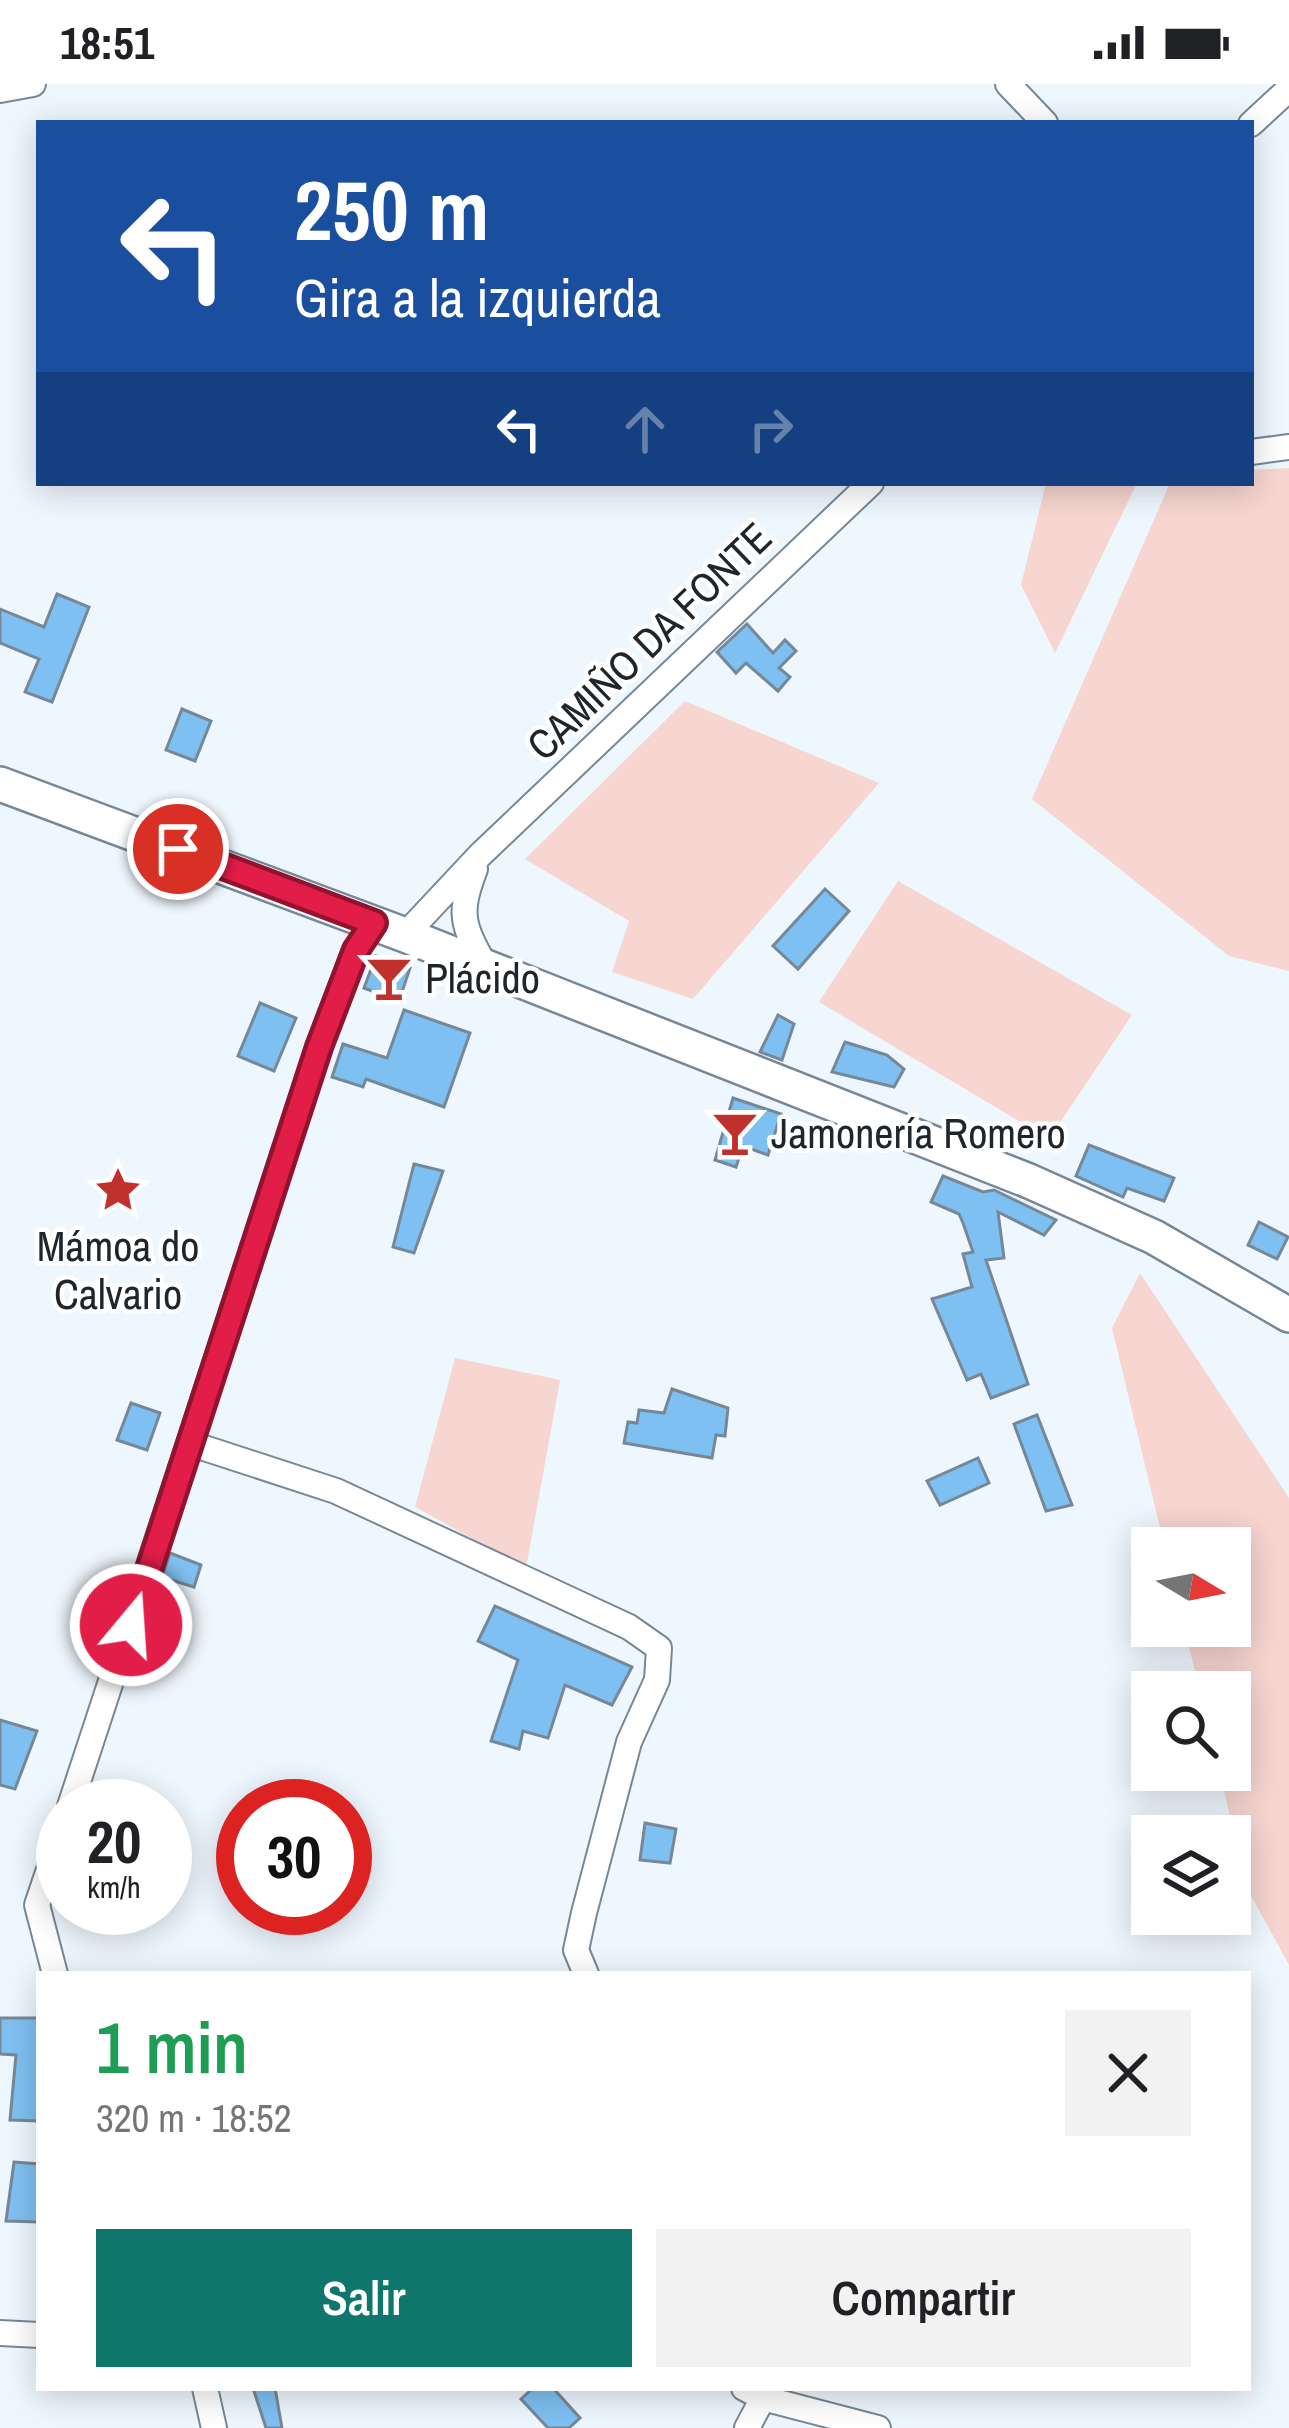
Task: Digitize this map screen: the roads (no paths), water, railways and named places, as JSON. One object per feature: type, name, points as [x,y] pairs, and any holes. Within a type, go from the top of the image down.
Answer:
[{"type":"main road","points":[[0,784],[485,966],[1029,1181],[1154,1237],[1289,1315]]},
{"type":"street","points":[[0,90],[33,84]]},
{"type":"street","points":[[1008,84],[1042,120]]},
{"type":"street","points":[[1254,121],[1289,89]]},
{"type":"street","points":[[1254,452],[1289,446]]},
{"type":"street","name":"CAMIÑO DA FONTE","points":[[402,934],[869,486]]},
{"type":"street","points":[[79,1779],[319,1047],[356,950],[402,934],[449,928],[480,855]]},
{"type":"street","points":[[464,898],[463,926],[485,966]]},
{"type":"street","points":[[192,1444],[336,1491],[629,1627],[659,1648],[657,1680],[629,1742],[584,1912],[576,1951],[585,1971]]},
{"type":"street","points":[[45,1935],[55,1971]]},
{"type":"street","points":[[0,2333],[36,2336]]},
{"type":"street","points":[[206,2391],[214,2428]]},
{"type":"street","points":[[747,2428],[753,2393],[878,2428]]},
{"type":"place","name":"Plácido","points":[[389,978]]},
{"type":"place","name":"Jamonería Romero","points":[[735,1133]]},
{"type":"place","name":"Mámoa do Calvario","points":[[118,1190]]}]
